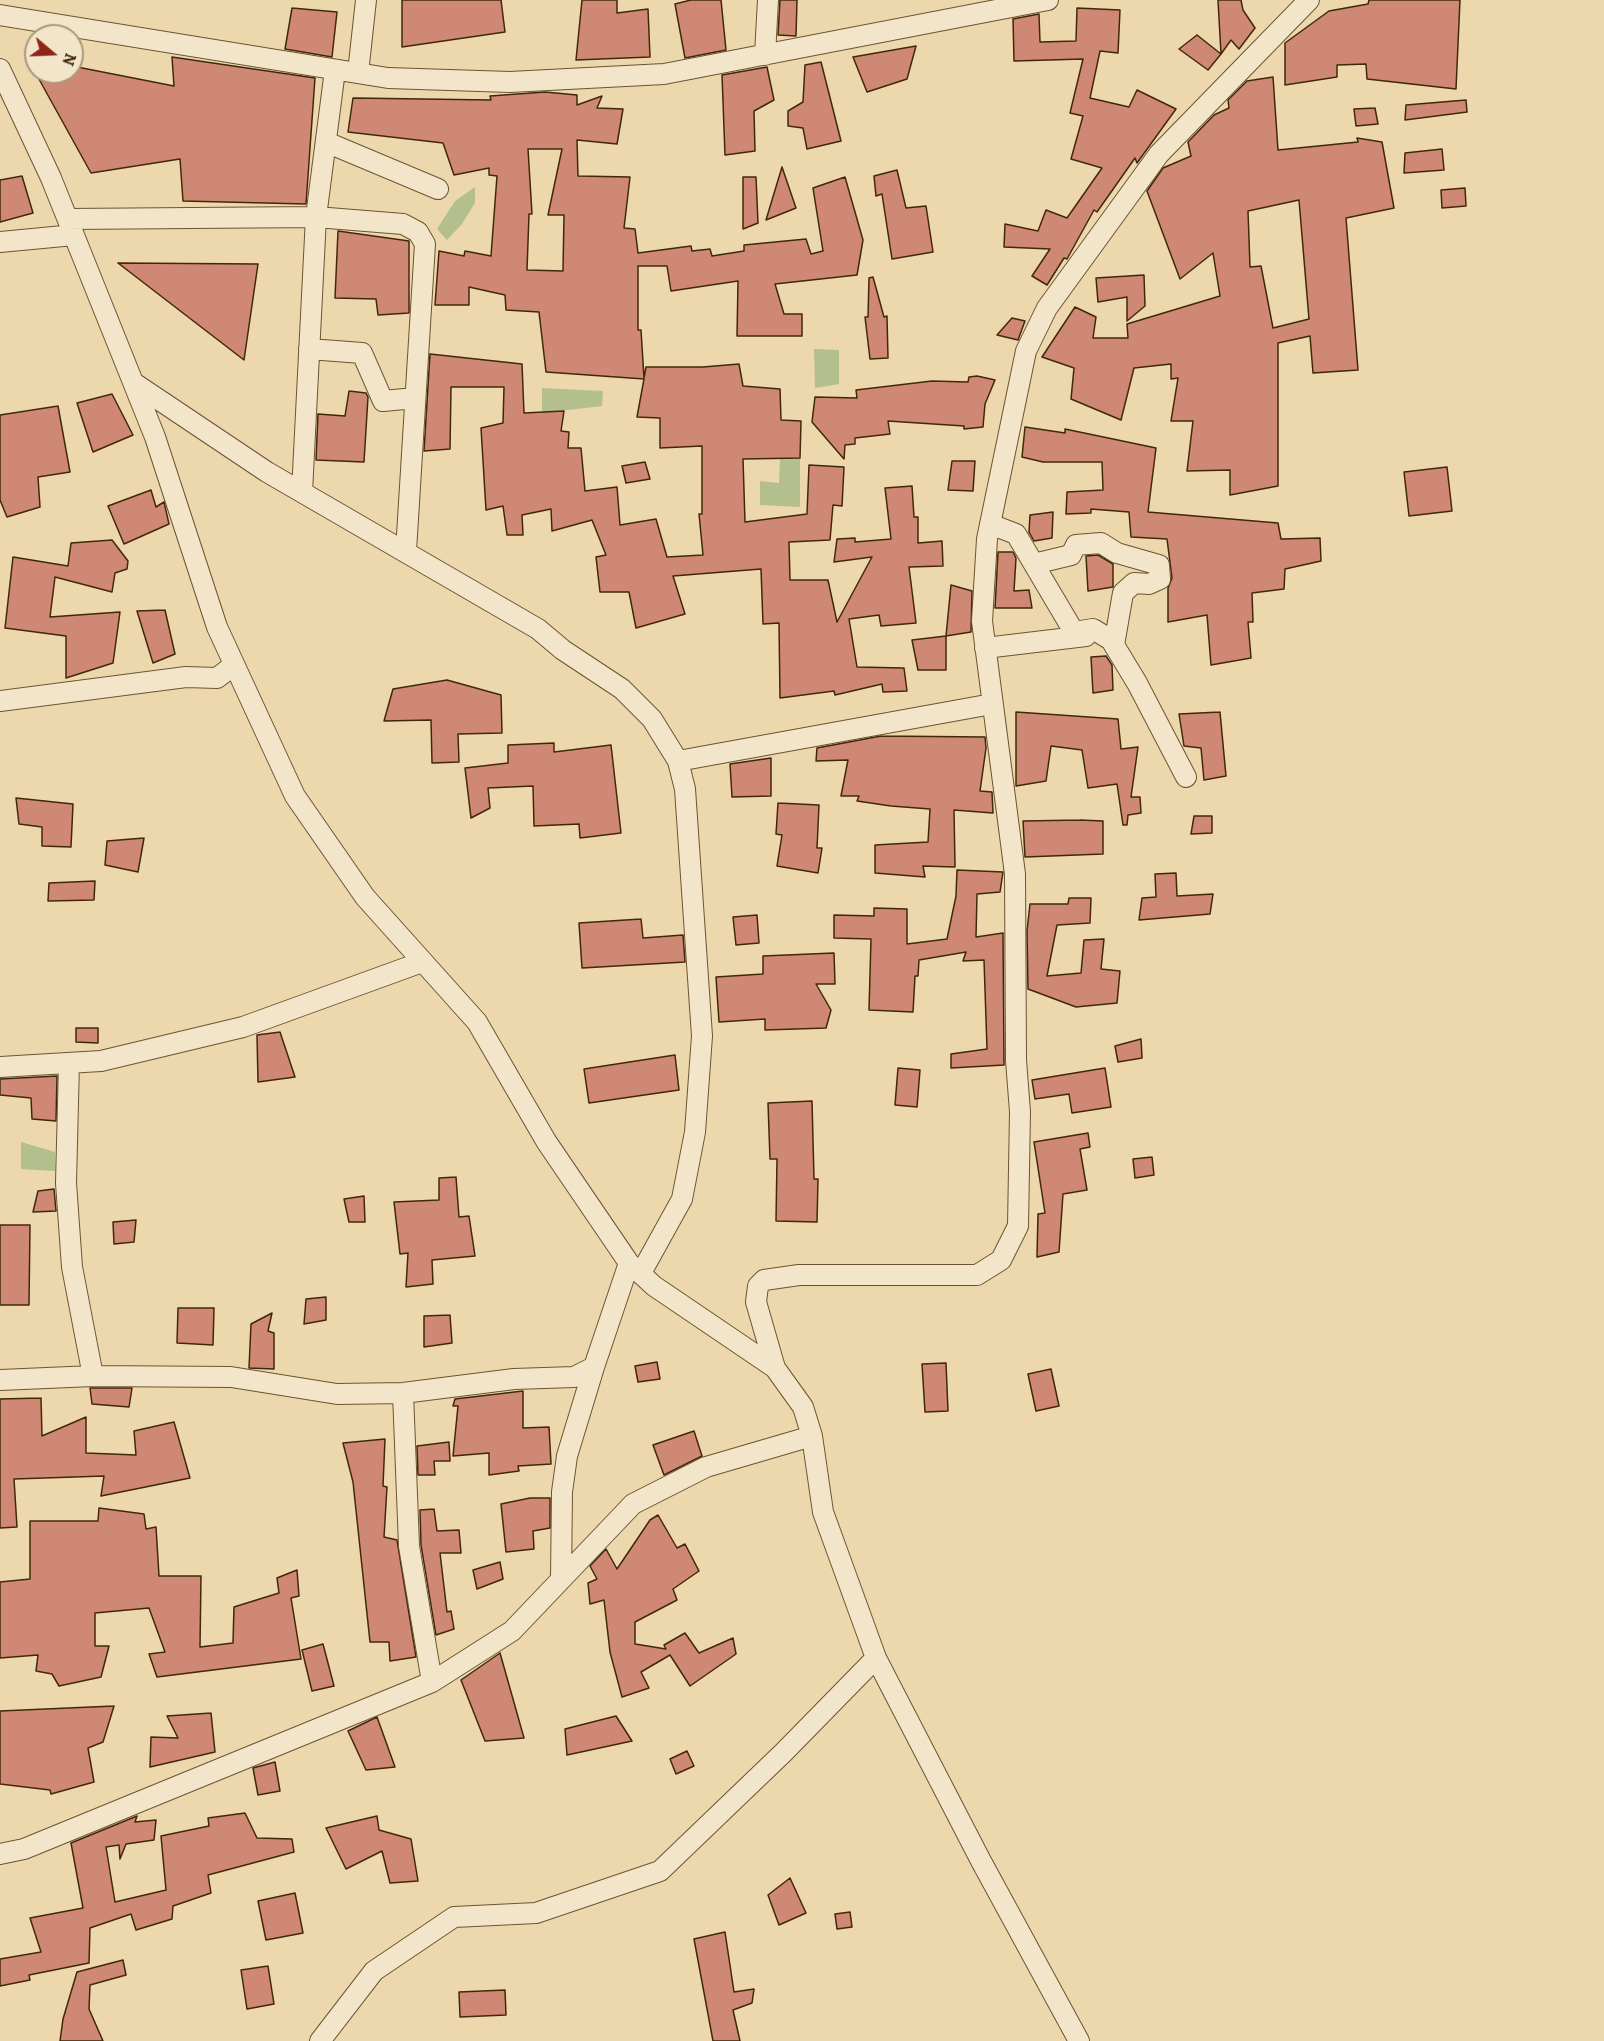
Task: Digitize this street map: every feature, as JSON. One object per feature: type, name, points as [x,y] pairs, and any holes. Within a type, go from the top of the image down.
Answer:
[{"type":"street","points":[[358,74],[366,0]]},
{"type":"street","points":[[765,55],[768,0]]},
{"type":"street","points":[[0,15],[388,78],[510,82],[664,74],[1048,0]]},
{"type":"street","points":[[1079,2041],[981,1861],[876,1658],[823,1512],[812,1436],[803,1407],[776,1368],[756,1302],[758,1286],[764,1280],[799,1275],[977,1275],[1001,1260],[1018,1226],[1020,1112],[1016,1060],[1015,874],[982,621],[990,524],[1026,351],[1047,308],[1159,154],[1309,0]]},
{"type":"street","points":[[0,69],[71,227],[134,383],[155,437],[217,627],[296,796],[365,897],[477,1022],[546,1141],[635,1268],[776,1368]]},
{"type":"street","points":[[302,492],[316,218],[335,70]]},
{"type":"street","points":[[326,142],[438,189]]},
{"type":"street","points":[[0,242],[71,227],[316,218],[403,224],[418,232],[424,244],[406,551]]},
{"type":"street","points":[[309,349],[362,353],[383,400],[415,398]]},
{"type":"street","points":[[134,383],[267,472],[538,629],[563,650],[622,689],[652,719],[678,761],[685,789],[702,1036],[695,1132],[682,1199],[635,1268],[594,1366],[564,1474],[561,1578]]},
{"type":"street","points":[[990,524],[1016,534],[1074,632],[1093,629],[1107,640],[1137,683],[1186,777]]},
{"type":"street","points":[[1034,564],[1071,555],[1076,545],[1101,543],[1117,553],[1159,565],[1160,579],[1149,584],[1134,583],[1123,593],[1107,640]]},
{"type":"street","points":[[985,648],[1107,640]]},
{"type":"street","points":[[0,701],[186,677],[217,678],[234,665]]},
{"type":"street","points":[[678,761],[992,704]]},
{"type":"street","points":[[0,1067],[101,1061],[243,1027],[422,962]]},
{"type":"street","points":[[69,1063],[66,1183],[72,1267],[93,1376]]},
{"type":"street","points":[[0,1380],[93,1376],[231,1377],[338,1394],[403,1393],[514,1379],[574,1377],[594,1366]]},
{"type":"street","points":[[403,1393],[409,1546],[432,1682]]},
{"type":"street","points":[[0,1854],[24,1849],[432,1682],[512,1631],[633,1504],[706,1467],[812,1436]]},
{"type":"street","points":[[320,2041],[374,1971],[454,1917],[536,1913],[660,1871],[784,1752],[876,1658]]},
{"type":"green space","points":[[475,187],[475,203],[462,224],[447,240],[437,229],[455,201]]},
{"type":"green space","points":[[814,349],[839,350],[839,384],[815,388]]},
{"type":"green space","points":[[542,388],[603,391],[602,406],[542,413]]},
{"type":"green space","points":[[780,458],[800,458],[800,507],[760,505],[760,481],[779,483]]},
{"type":"green space","points":[[21,1142],[55,1152],[55,1171],[21,1169]]},
{"type":"building","points":[[402,0],[501,0],[505,32],[402,47]]},
{"type":"building","points":[[582,0],[617,0],[617,13],[648,9],[650,57],[576,60]]},
{"type":"building","points":[[691,0],[721,0],[726,50],[685,58],[675,4]]},
{"type":"building","points":[[780,0],[797,0],[796,36],[778,35]]},
{"type":"building","points":[[1218,0],[1241,0],[1243,10],[1255,28],[1239,49],[1231,40],[1221,54]]},
{"type":"building","points":[[1369,0],[1460,0],[1456,89],[1367,79],[1366,64],[1337,65],[1337,77],[1285,85],[1285,43],[1329,11],[1368,4]]},
{"type":"building","points":[[292,8],[337,12],[332,57],[285,49]]},
{"type":"building","points":[[1077,8],[1120,10],[1118,53],[1100,51],[1090,98],[1129,107],[1137,90],[1176,109],[1137,163],[1135,158],[1097,212],[1094,210],[1067,259],[1064,258],[1047,285],[1032,276],[1050,249],[1004,247],[1005,224],[1038,231],[1046,210],[1067,218],[1102,168],[1071,159],[1083,116],[1070,113],[1083,59],[1014,61],[1013,19],[1039,14],[1040,42],[1076,41]]},
{"type":"building","points":[[1197,35],[1221,54],[1208,70],[1179,49]]},
{"type":"building","points":[[916,46],[907,79],[867,92],[853,57]]},
{"type":"building","points":[[172,57],[315,78],[306,204],[183,201],[180,159],[91,173],[42,84],[84,84],[84,68],[174,86]]},
{"type":"building","points":[[821,62],[841,141],[807,149],[803,128],[788,126],[788,111],[803,102],[805,65]]},
{"type":"building","points":[[767,67],[774,100],[754,111],[755,151],[725,155],[722,75]]},
{"type":"building","points":[[1273,77],[1278,150],[1358,142],[1357,138],[1382,142],[1394,208],[1346,218],[1358,370],[1313,373],[1310,336],[1278,343],[1278,486],[1230,495],[1230,470],[1187,471],[1193,421],[1171,421],[1178,378],[1171,379],[1171,364],[1134,368],[1121,420],[1071,399],[1074,368],[1042,357],[1075,307],[1096,317],[1093,338],[1128,338],[1127,324],[1220,296],[1213,253],[1180,279],[1147,191],[1163,168],[1191,156],[1188,142],[1214,115],[1229,108],[1228,100],[1247,81]],"holes":[[[1299,200],[1309,319],[1273,328],[1261,266],[1250,267],[1248,211]]]},
{"type":"building","points":[[545,92],[577,95],[577,105],[602,96],[597,108],[623,109],[617,144],[577,140],[578,176],[630,177],[624,228],[635,229],[638,253],[691,246],[692,251],[710,249],[712,256],[744,251],[744,245],[806,239],[811,254],[823,251],[813,188],[845,177],[863,240],[857,275],[775,284],[784,314],[802,314],[802,336],[737,336],[738,281],[671,291],[667,266],[638,266],[638,330],[641,330],[644,378],[646,367],[703,367],[739,364],[743,386],[780,389],[781,420],[801,421],[800,458],[743,459],[745,522],[807,514],[809,465],[844,467],[842,506],[833,505],[830,540],[789,542],[790,580],[828,580],[837,622],[872,557],[834,562],[837,539],[855,538],[855,542],[891,539],[885,488],[912,486],[914,517],[918,517],[918,543],[942,541],[943,566],[909,567],[916,623],[881,626],[879,615],[849,619],[857,667],[904,668],[907,691],[883,692],[882,684],[835,695],[834,691],[780,698],[779,623],[763,624],[761,569],[673,576],[685,614],[636,628],[629,592],[600,592],[596,557],[606,555],[592,520],[552,531],[551,509],[522,515],[523,535],[507,535],[503,506],[486,510],[481,428],[503,423],[504,387],[451,387],[450,449],[424,451],[430,354],[522,364],[524,413],[564,411],[561,431],[569,432],[568,448],[581,448],[585,491],[617,487],[620,525],[656,519],[667,557],[703,555],[699,514],[702,514],[702,446],[660,448],[660,418],[637,417],[644,379],[546,372],[539,312],[506,310],[505,295],[469,287],[469,305],[435,305],[439,251],[464,256],[465,251],[491,256],[497,176],[489,175],[489,168],[454,175],[443,143],[348,132],[353,98],[491,100],[490,96]],"holes":[[[528,149],[562,149],[548,215],[564,215],[563,271],[527,270],[529,214],[532,214]]]},
{"type":"building","points":[[1466,100],[1467,112],[1405,120],[1406,105]]},
{"type":"building","points":[[1375,108],[1378,124],[1356,126],[1354,109]]},
{"type":"building","points":[[1442,149],[1444,170],[1404,173],[1405,153]]},
{"type":"building","points":[[782,167],[796,208],[766,220]]},
{"type":"building","points":[[897,170],[906,208],[926,206],[933,252],[892,259],[882,194],[876,196],[874,176]]},
{"type":"building","points":[[22,176],[33,213],[0,222],[0,180]]},
{"type":"building","points":[[743,177],[756,177],[758,223],[743,229]]},
{"type":"building","points":[[1465,188],[1466,206],[1442,208],[1441,190]]},
{"type":"building","points":[[338,231],[409,241],[409,313],[378,315],[376,299],[335,298]]},
{"type":"building","points":[[118,263],[258,264],[244,360]]},
{"type":"building","points":[[1144,275],[1145,306],[1127,321],[1127,297],[1098,302],[1096,278]]},
{"type":"building","points":[[873,277],[884,317],[887,316],[888,358],[870,359],[865,317],[868,317],[869,278]]},
{"type":"building","points":[[1012,318],[1025,321],[1018,340],[997,335]]},
{"type":"building","points":[[977,376],[995,380],[985,404],[983,427],[964,429],[964,426],[888,421],[890,434],[855,438],[855,444],[845,445],[844,459],[812,422],[815,397],[857,398],[856,390],[932,381],[968,382],[969,377]]},
{"type":"building","points":[[349,391],[366,393],[368,397],[364,462],[316,460],[318,414],[345,416]]},
{"type":"building","points":[[112,394],[133,435],[93,452],[77,403]]},
{"type":"building","points":[[58,406],[70,472],[38,477],[40,507],[7,517],[0,500],[0,415]]},
{"type":"building","points":[[1025,427],[1065,433],[1065,429],[1156,448],[1148,512],[1278,523],[1281,539],[1320,538],[1321,561],[1285,569],[1284,589],[1252,593],[1253,622],[1248,622],[1251,658],[1211,665],[1207,615],[1168,622],[1168,588],[1172,578],[1167,539],[1131,537],[1129,512],[1091,509],[1091,513],[1066,514],[1067,492],[1103,490],[1102,462],[1043,462],[1022,457]]},
{"type":"building","points":[[952,461],[975,461],[973,491],[948,490]]},
{"type":"building","points":[[645,462],[650,479],[626,483],[622,466]]},
{"type":"building","points":[[1447,467],[1452,511],[1409,516],[1404,472]]},
{"type":"building","points":[[151,490],[156,507],[164,502],[169,524],[124,544],[108,506]]},
{"type":"building","points":[[1053,512],[1052,538],[1034,541],[1029,532],[1030,515]]},
{"type":"building","points":[[112,540],[128,561],[127,569],[115,573],[112,592],[55,577],[50,617],[120,612],[113,663],[66,678],[66,636],[5,628],[13,557],[68,566],[71,543]]},
{"type":"building","points":[[998,552],[1013,552],[1016,558],[1014,591],[1029,590],[1032,608],[995,608]]},
{"type":"building","points":[[1098,555],[1113,564],[1113,587],[1088,591],[1086,556]]},
{"type":"building","points":[[951,585],[972,591],[971,632],[946,636]]},
{"type":"building","points":[[165,610],[175,654],[153,663],[137,611]]},
{"type":"building","points":[[946,636],[946,670],[918,670],[912,640]]},
{"type":"building","points":[[1106,656],[1112,665],[1113,690],[1093,693],[1091,657]]},
{"type":"building","points":[[447,680],[501,695],[502,733],[458,734],[459,762],[432,763],[431,720],[384,721],[393,689]]},
{"type":"building","points":[[1016,712],[1118,719],[1121,749],[1138,747],[1131,797],[1140,797],[1141,813],[1128,815],[1127,825],[1123,825],[1117,784],[1088,788],[1082,750],[1051,746],[1046,781],[1016,786]]},
{"type":"building","points":[[1220,712],[1226,776],[1204,780],[1201,748],[1184,746],[1179,714]]},
{"type":"building","points":[[881,736],[985,737],[986,748],[980,791],[992,792],[993,813],[954,810],[955,867],[923,866],[925,877],[875,873],[875,845],[928,842],[930,809],[891,806],[857,801],[859,796],[841,796],[848,760],[816,761],[817,748]]},
{"type":"building","points":[[554,743],[554,752],[611,745],[621,833],[580,838],[579,824],[534,826],[533,786],[488,788],[490,808],[471,818],[465,768],[508,763],[508,745]]},
{"type":"building","points":[[771,758],[771,796],[732,797],[730,764]]},
{"type":"building","points":[[16,798],[73,804],[71,847],[42,846],[42,827],[19,824]]},
{"type":"building","points":[[778,803],[819,805],[817,848],[822,848],[818,873],[777,866],[782,835],[776,834]]},
{"type":"building","points":[[1194,816],[1212,816],[1212,833],[1191,834]]},
{"type":"building","points":[[1023,821],[1103,821],[1103,854],[1025,857]]},
{"type":"building","points":[[144,838],[138,872],[105,865],[107,841]]},
{"type":"building","points":[[957,870],[1003,872],[1000,892],[977,894],[976,937],[1003,933],[1004,1065],[951,1068],[951,1054],[987,1049],[984,960],[963,961],[966,952],[919,960],[918,976],[915,976],[913,1012],[869,1010],[871,939],[834,938],[834,915],[874,916],[874,908],[907,909],[907,944],[947,939],[956,896]]},
{"type":"building","points":[[1176,873],[1177,896],[1213,894],[1210,914],[1139,920],[1142,898],[1156,897],[1155,874]]},
{"type":"building","points":[[95,881],[94,900],[48,901],[49,883]]},
{"type":"building","points":[[1069,898],[1091,898],[1090,923],[1057,925],[1047,976],[1081,973],[1084,940],[1104,939],[1101,969],[1120,971],[1117,1003],[1076,1007],[1028,989],[1027,931],[1030,904],[1068,904]]},
{"type":"building","points":[[757,915],[759,943],[736,945],[733,917]]},
{"type":"building","points":[[641,919],[643,938],[683,935],[685,962],[582,968],[579,923]]},
{"type":"building","points":[[834,953],[835,984],[816,984],[831,1010],[826,1028],[765,1030],[765,1019],[719,1022],[716,977],[763,974],[763,956]]},
{"type":"building","points":[[76,1028],[98,1028],[98,1043],[76,1042]]},
{"type":"building","points":[[280,1032],[295,1077],[258,1082],[257,1035]]},
{"type":"building","points":[[1141,1039],[1142,1058],[1118,1062],[1115,1046]]},
{"type":"building","points":[[675,1055],[679,1090],[589,1103],[584,1069]]},
{"type":"building","points":[[898,1068],[920,1070],[917,1107],[895,1105]]},
{"type":"building","points":[[1105,1068],[1111,1107],[1072,1113],[1069,1094],[1035,1099],[1032,1080]]},
{"type":"building","points":[[57,1076],[56,1121],[32,1119],[31,1098],[0,1095],[0,1079]]},
{"type":"building","points":[[812,1101],[814,1179],[818,1179],[817,1222],[776,1221],[777,1159],[770,1159],[768,1103]]},
{"type":"building","points":[[1088,1133],[1090,1147],[1080,1149],[1087,1190],[1063,1194],[1059,1252],[1037,1257],[1038,1214],[1045,1213],[1034,1142]]},
{"type":"building","points":[[1152,1157],[1154,1175],[1135,1178],[1133,1159]]},
{"type":"building","points":[[456,1177],[459,1217],[469,1216],[475,1256],[432,1260],[433,1284],[406,1287],[408,1253],[400,1254],[394,1202],[439,1200],[439,1178]]},
{"type":"building","points":[[54,1189],[56,1211],[33,1212],[38,1191]]},
{"type":"building","points":[[364,1196],[365,1222],[349,1222],[344,1199]]},
{"type":"building","points":[[136,1220],[134,1242],[114,1244],[113,1222]]},
{"type":"building","points":[[0,1225],[30,1225],[29,1305],[0,1305]]},
{"type":"building","points":[[326,1297],[326,1320],[304,1324],[306,1299]]},
{"type":"building","points":[[178,1308],[214,1308],[213,1345],[177,1343]]},
{"type":"building","points":[[272,1313],[268,1331],[274,1333],[274,1369],[249,1368],[251,1324]]},
{"type":"building","points":[[450,1315],[452,1343],[424,1347],[424,1316]]},
{"type":"building","points":[[657,1362],[660,1379],[638,1382],[635,1366]]},
{"type":"building","points":[[946,1363],[948,1411],[925,1412],[922,1364]]},
{"type":"building","points":[[1051,1369],[1059,1406],[1036,1411],[1028,1374]]},
{"type":"building","points":[[90,1388],[132,1388],[129,1407],[92,1404]]},
{"type":"building","points":[[523,1391],[523,1428],[549,1427],[551,1464],[518,1466],[519,1471],[489,1475],[489,1453],[453,1456],[458,1406],[453,1406],[455,1399]]},
{"type":"building","points":[[41,1398],[42,1436],[86,1417],[86,1453],[136,1455],[134,1431],[174,1422],[190,1478],[101,1496],[104,1476],[14,1479],[17,1527],[0,1528],[0,1399]]},
{"type":"building","points":[[694,1431],[702,1456],[664,1475],[653,1445]]},
{"type":"building","points":[[385,1439],[383,1486],[387,1487],[384,1537],[397,1540],[416,1657],[390,1661],[389,1642],[370,1642],[353,1482],[343,1443]]},
{"type":"building","points":[[449,1442],[450,1461],[434,1461],[435,1475],[418,1475],[417,1446]]},
{"type":"building","points":[[530,1498],[550,1498],[550,1528],[533,1531],[534,1549],[506,1552],[501,1504]]},
{"type":"building","points":[[99,1508],[144,1514],[146,1529],[156,1527],[159,1576],[201,1576],[200,1647],[233,1643],[234,1607],[279,1593],[277,1578],[297,1570],[299,1596],[291,1598],[301,1659],[157,1677],[149,1654],[165,1652],[149,1608],[95,1613],[95,1646],[109,1646],[101,1677],[59,1686],[52,1674],[36,1671],[38,1655],[0,1658],[0,1582],[30,1579],[30,1521],[98,1521]]},
{"type":"building","points":[[434,1509],[437,1531],[459,1530],[461,1553],[440,1553],[447,1612],[451,1611],[454,1629],[436,1635],[421,1545],[420,1510]]},
{"type":"building","points":[[658,1515],[677,1548],[685,1544],[699,1571],[673,1589],[677,1600],[635,1622],[635,1644],[666,1649],[664,1645],[685,1633],[699,1653],[733,1638],[736,1654],[690,1686],[670,1655],[641,1672],[649,1688],[622,1697],[610,1652],[604,1600],[590,1604],[588,1583],[597,1579],[590,1566],[606,1549],[617,1569],[650,1520]]},
{"type":"building","points":[[500,1562],[503,1579],[477,1589],[473,1570]]},
{"type":"building","points":[[323,1644],[334,1686],[312,1691],[302,1650]]},
{"type":"building","points":[[500,1653],[524,1738],[485,1741],[461,1680]]},
{"type":"building","points":[[114,1706],[103,1742],[88,1748],[94,1782],[51,1794],[50,1790],[0,1784],[0,1711]]},
{"type":"building","points":[[211,1713],[215,1752],[150,1767],[151,1737],[178,1738],[167,1716]]},
{"type":"building","points":[[616,1716],[632,1741],[567,1755],[565,1729]]},
{"type":"building","points":[[377,1717],[395,1767],[366,1770],[348,1731]]},
{"type":"building","points":[[687,1751],[694,1766],[676,1774],[670,1759]]},
{"type":"building","points":[[275,1762],[280,1791],[258,1795],[253,1768]]},
{"type":"building","points":[[245,1813],[257,1838],[292,1839],[294,1852],[208,1875],[211,1893],[173,1906],[172,1919],[136,1930],[131,1914],[90,1928],[89,1963],[29,1975],[30,1980],[0,1986],[0,1959],[41,1952],[30,1918],[83,1908],[71,1843],[137,1816],[135,1822],[156,1820],[154,1840],[126,1844],[120,1859],[119,1845],[106,1847],[115,1902],[166,1890],[161,1836],[209,1826],[208,1818]]},
{"type":"building","points":[[377,1816],[379,1830],[411,1839],[418,1881],[390,1883],[382,1851],[346,1869],[326,1828]]},
{"type":"building","points":[[790,1878],[806,1913],[779,1925],[768,1895]]},
{"type":"building","points":[[295,1893],[303,1933],[266,1940],[258,1901]]},
{"type":"building","points":[[850,1912],[852,1927],[837,1929],[835,1914]]},
{"type":"building","points":[[725,1932],[734,1992],[754,1989],[752,2003],[733,2010],[740,2041],[713,2041],[694,1939]]},
{"type":"building","points":[[123,1960],[126,1975],[90,1985],[89,2009],[103,2041],[60,2041],[63,2019],[77,1972]]},
{"type":"building","points":[[268,1966],[274,2004],[247,2009],[241,1970]]},
{"type":"building","points":[[505,1990],[506,2015],[460,2017],[459,1992]]}]
